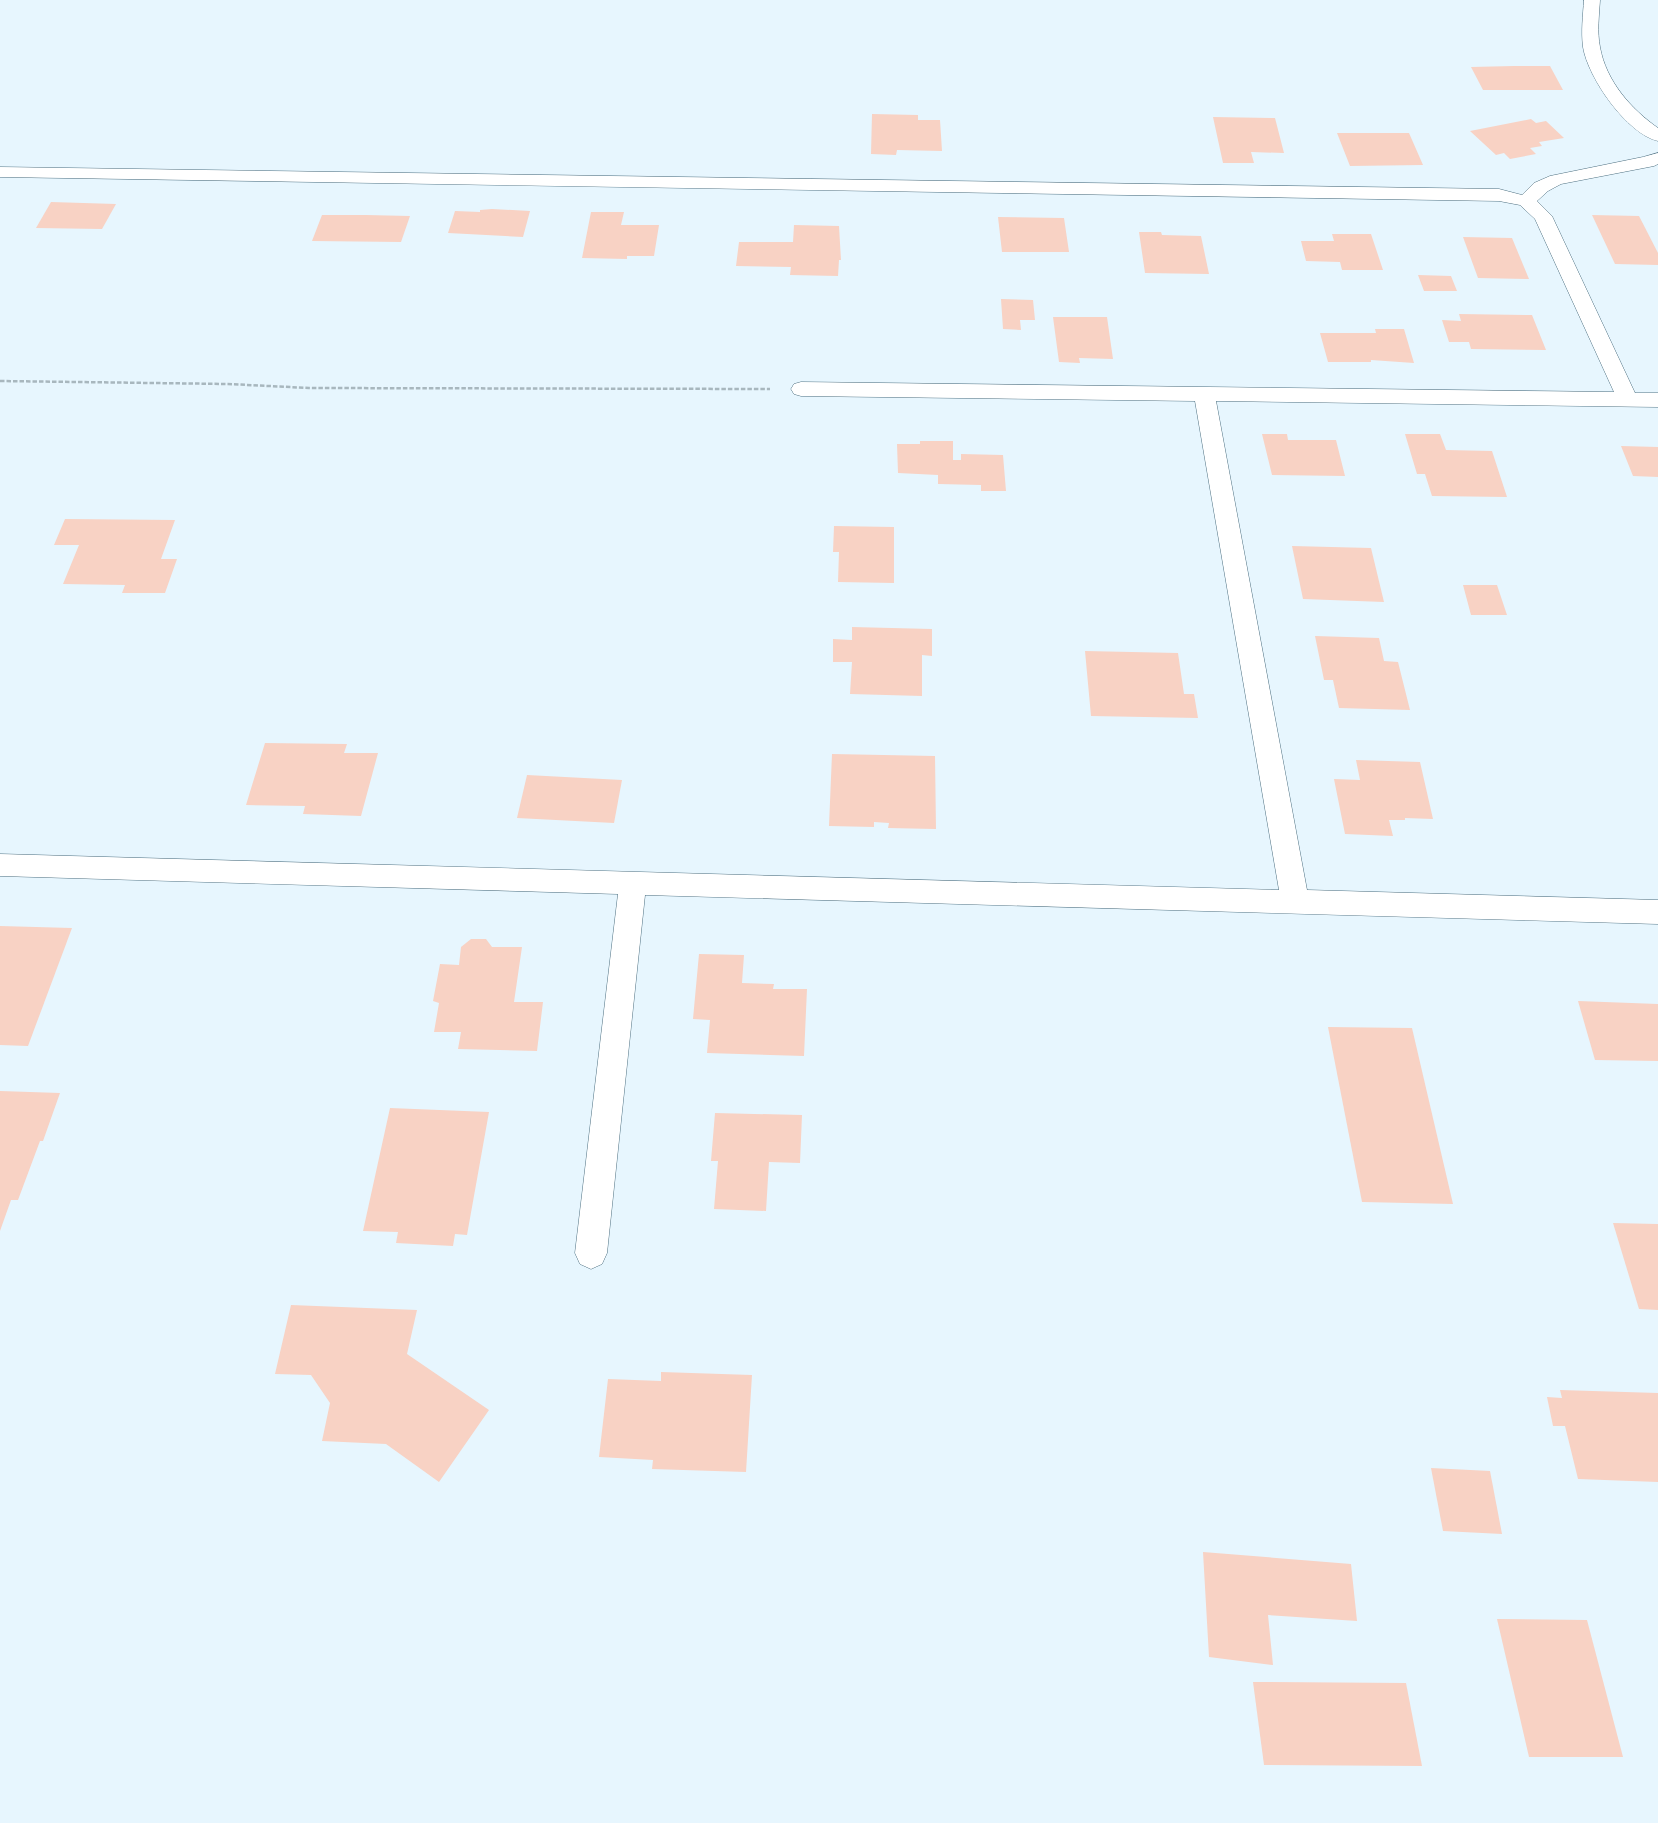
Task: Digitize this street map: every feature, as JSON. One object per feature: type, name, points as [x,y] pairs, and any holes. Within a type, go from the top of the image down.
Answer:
[{"type":"street","points":[[1592,0],[1590,36],[1598,69],[1611,91],[1627,112],[1658,136]]},
{"type":"street","points":[[1526,201],[1541,187],[1556,180],[1648,162],[1658,158]]},
{"type":"street","points":[[0,172],[1499,195],[1526,201],[1543,216],[1626,399]]},
{"type":"street","points":[[801,389],[1658,400]]},
{"type":"street","points":[[1204,394],[1295,902]]},
{"type":"street","points":[[0,865],[1658,912]]},
{"type":"street","points":[[591,1253],[633,884]]},
{"type":"path","points":[[0,381],[228,384],[309,388],[801,389]]},
{"type":"building","points":[[1550,66],[1563,90],[1483,90],[1471,67]]},
{"type":"building","points":[[872,114],[918,115],[918,120],[940,120],[942,151],[897,150],[896,155],[871,154]]},
{"type":"building","points":[[1213,117],[1275,118],[1284,153],[1251,152],[1254,163],[1223,163]]},
{"type":"building","points":[[1531,119],[1536,123],[1546,121],[1564,138],[1539,142],[1542,146],[1530,148],[1536,154],[1510,159],[1504,153],[1496,155],[1470,131]]},
{"type":"building","points":[[1337,133],[1409,133],[1423,165],[1350,166]]},
{"type":"building","points":[[51,202],[116,204],[102,229],[36,228]]},
{"type":"building","points":[[480,210],[530,211],[523,237],[448,233],[455,211],[480,212]]},
{"type":"building","points":[[591,212],[624,212],[621,225],[659,225],[654,256],[627,256],[627,259],[582,258]]},
{"type":"building","points":[[322,215],[410,216],[401,242],[312,241]]},
{"type":"building","points":[[1592,215],[1639,216],[1658,253],[1658,265],[1615,264]]},
{"type":"building","points":[[998,217],[1064,218],[1069,252],[1002,252]]},
{"type":"building","points":[[794,225],[839,226],[841,260],[839,260],[838,276],[790,275],[791,267],[736,266],[739,242],[793,242]]},
{"type":"building","points":[[1139,232],[1161,232],[1162,235],[1201,236],[1209,274],[1145,273]]},
{"type":"building","points":[[1332,234],[1371,234],[1383,270],[1342,270],[1340,262],[1306,261],[1301,241],[1334,241]]},
{"type":"building","points":[[1463,237],[1512,238],[1529,279],[1478,278]]},
{"type":"building","points":[[1418,275],[1451,276],[1457,291],[1424,291]]},
{"type":"building","points":[[1001,299],[1033,300],[1035,320],[1020,320],[1021,330],[1003,329]]},
{"type":"building","points":[[1459,314],[1532,315],[1546,350],[1471,349],[1469,342],[1449,342],[1442,320],[1461,321]]},
{"type":"building","points":[[1053,317],[1107,317],[1113,359],[1079,358],[1080,363],[1059,362]]},
{"type":"building","points":[[1375,329],[1404,329],[1414,363],[1371,360],[1371,362],[1328,362],[1320,333],[1376,333]]},
{"type":"building","points":[[1262,434],[1287,434],[1288,440],[1336,440],[1345,476],[1272,475]]},
{"type":"building","points":[[1405,434],[1440,434],[1446,450],[1492,451],[1507,497],[1432,496],[1425,474],[1417,474]]},
{"type":"building","points":[[920,441],[953,441],[953,460],[961,460],[961,454],[1003,455],[1006,491],[981,491],[981,485],[938,484],[938,475],[898,473],[897,444],[920,444]]},
{"type":"building","points":[[1621,446],[1658,447],[1658,477],[1633,476]]},
{"type":"building","points":[[65,519],[175,520],[161,559],[177,559],[165,593],[122,593],[125,585],[63,584],[79,545],[54,545]]},
{"type":"building","points":[[834,526],[894,527],[894,583],[838,582],[839,552],[833,552]]},
{"type":"building","points":[[1292,546],[1371,548],[1384,602],[1303,599]]},
{"type":"building","points":[[1463,585],[1497,585],[1507,615],[1471,615]]},
{"type":"building","points":[[852,627],[932,629],[932,656],[922,655],[922,696],[850,694],[852,662],[833,662],[833,639],[852,640]]},
{"type":"building","points":[[1315,636],[1379,638],[1384,661],[1398,662],[1410,710],[1339,708],[1333,680],[1324,680]]},
{"type":"building","points":[[1085,651],[1178,653],[1184,694],[1194,694],[1198,718],[1091,716]]},
{"type":"building","points":[[265,743],[347,744],[344,753],[378,753],[361,816],[303,814],[305,806],[246,805]]},
{"type":"building","points":[[832,754],[935,756],[936,829],[888,828],[889,823],[874,822],[874,827],[829,826]]},
{"type":"building","points":[[1356,760],[1420,762],[1433,819],[1405,818],[1405,820],[1389,820],[1393,836],[1345,834],[1334,779],[1360,780]]},
{"type":"building","points":[[527,775],[622,780],[614,823],[517,818]]},
{"type":"building","points":[[0,926],[72,928],[28,1046],[0,1045]]},
{"type":"building","points":[[471,939],[486,939],[492,947],[522,947],[514,1002],[543,1002],[537,1051],[458,1049],[461,1032],[434,1032],[439,1003],[433,1001],[440,964],[459,965],[461,947]]},
{"type":"building","points":[[699,954],[744,955],[742,983],[774,984],[773,989],[807,989],[804,1056],[707,1053],[710,1020],[693,1019]]},
{"type":"building","points":[[1578,1001],[1658,1004],[1658,1061],[1595,1060]]},
{"type":"building","points":[[1328,1027],[1412,1028],[1453,1204],[1362,1202]]},
{"type":"building","points":[[0,1091],[60,1093],[43,1141],[40,1141],[18,1200],[11,1200],[0,1231]]},
{"type":"building","points":[[390,1108],[489,1112],[467,1235],[455,1234],[453,1246],[396,1243],[398,1232],[363,1231]]},
{"type":"building","points":[[715,1113],[802,1115],[800,1163],[769,1162],[766,1211],[714,1209],[718,1161],[711,1161]]},
{"type":"building","points":[[1613,1223],[1658,1224],[1658,1310],[1639,1309]]},
{"type":"building","points":[[291,1305],[417,1310],[407,1354],[489,1410],[439,1482],[386,1444],[322,1441],[330,1403],[311,1375],[275,1374]]},
{"type":"building","points":[[661,1372],[752,1375],[746,1472],[652,1469],[653,1460],[599,1457],[608,1379],[661,1381]]},
{"type":"building","points":[[1560,1390],[1658,1393],[1658,1482],[1578,1479],[1565,1426],[1553,1426],[1547,1397],[1562,1398]]},
{"type":"building","points":[[1431,1468],[1490,1471],[1502,1534],[1443,1531]]},
{"type":"building","points":[[1203,1552],[1351,1564],[1357,1621],[1268,1615],[1273,1665],[1209,1657]]},
{"type":"building","points":[[1497,1619],[1587,1620],[1623,1757],[1529,1757]]},
{"type":"building","points":[[1253,1682],[1406,1683],[1422,1766],[1264,1765]]}]
